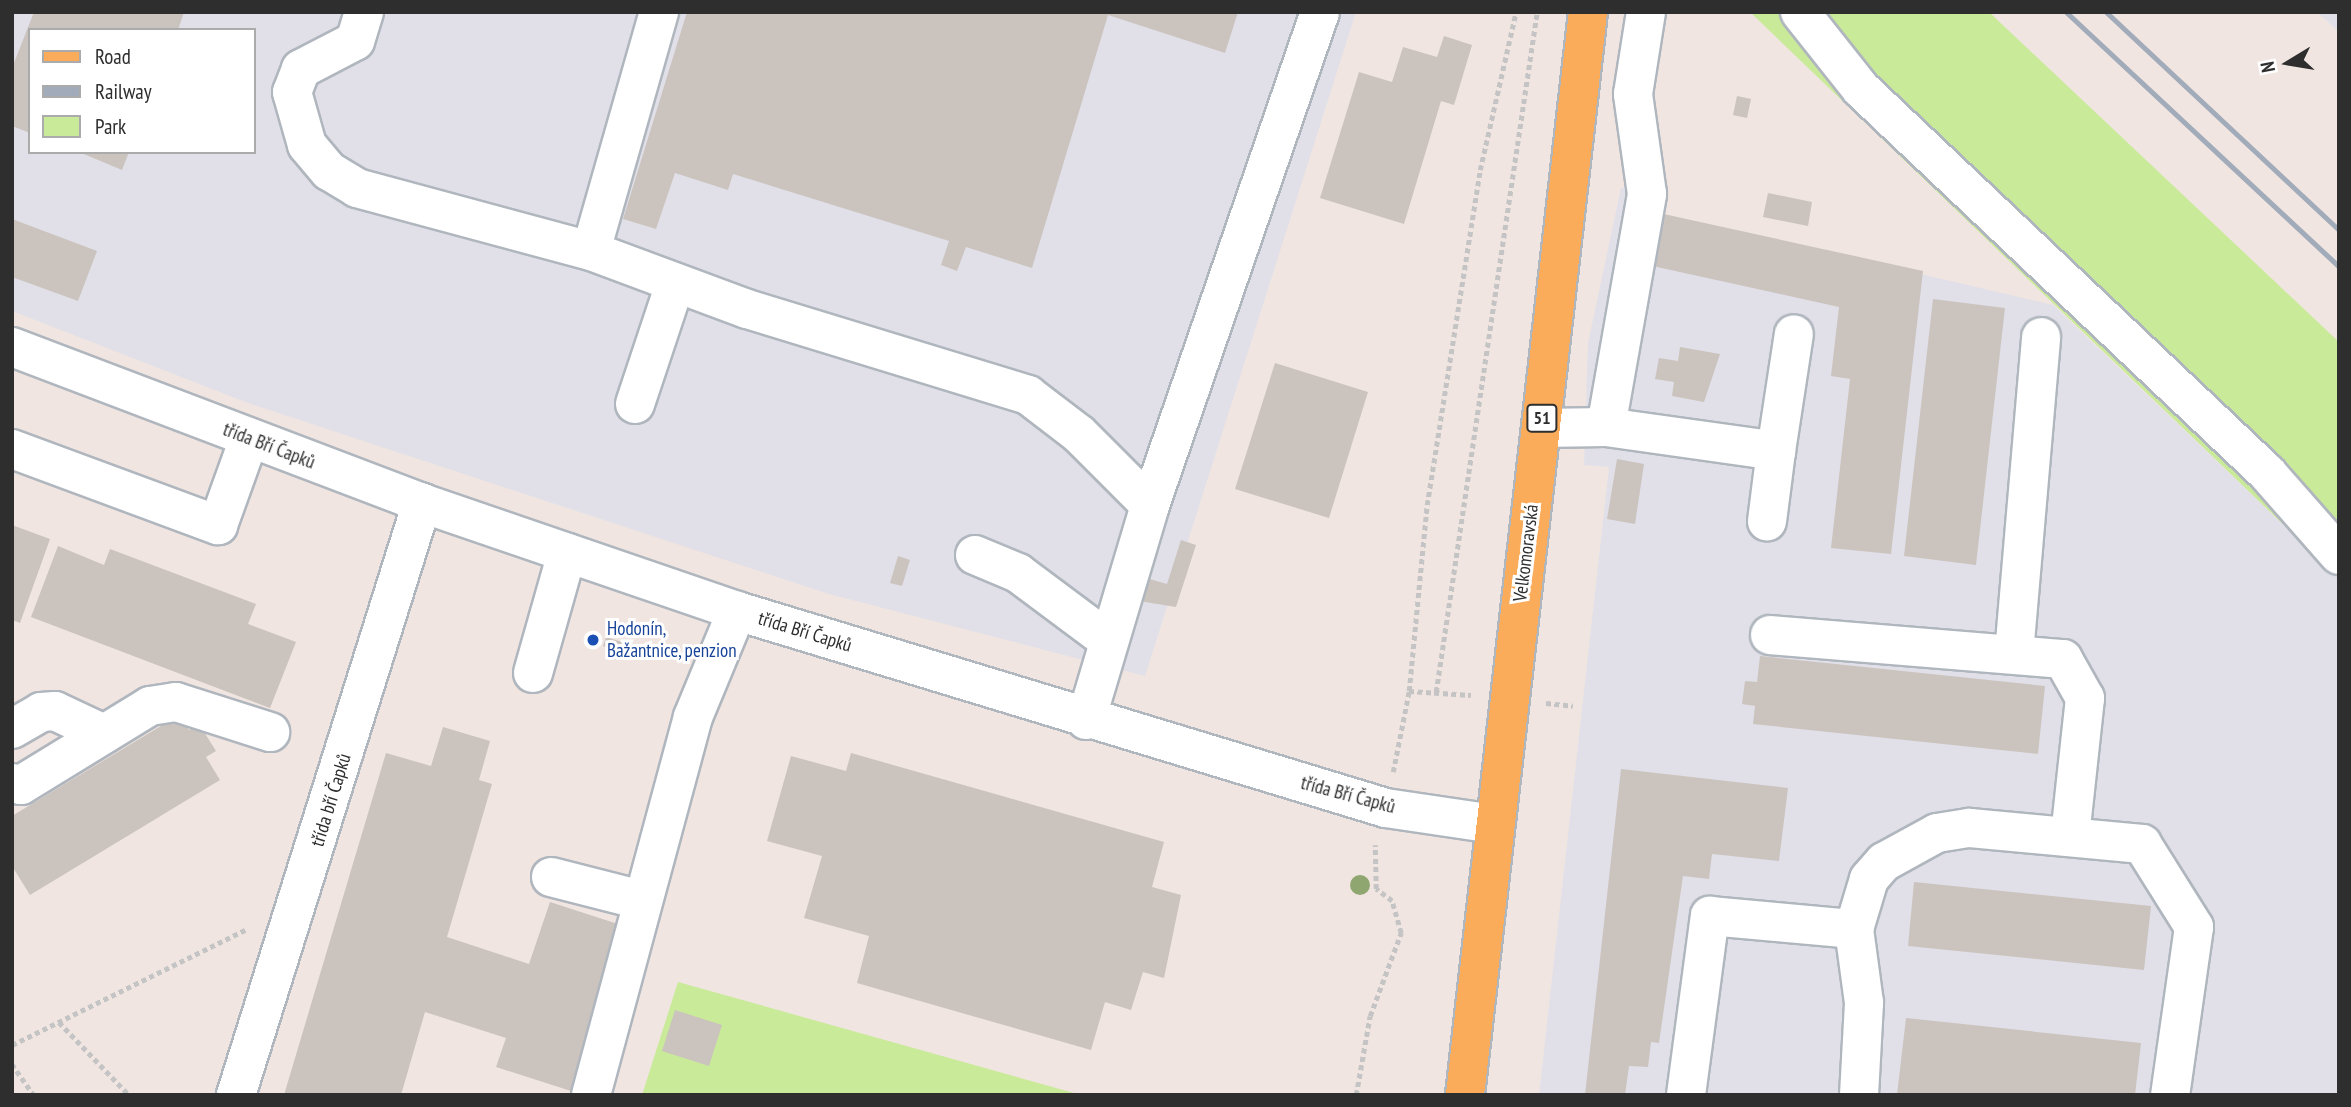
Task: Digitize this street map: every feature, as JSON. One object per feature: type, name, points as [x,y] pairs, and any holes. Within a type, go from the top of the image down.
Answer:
[{"type":"main road","name":"Velkomoravská","points":[[1465,1095],[1588,12]]},
{"type":"street","points":[[364,12],[355,41],[301,69],[292,92],[307,145],[329,171],[356,188],[591,251],[675,284],[1028,395],[1079,434],[1150,505]]},
{"type":"street","points":[[591,251],[659,12]]},
{"type":"street","points":[[1086,720],[1150,505],[1320,12]]},
{"type":"street","points":[[1606,427],[1647,194],[1633,93],[1646,12]]},
{"type":"street","points":[[1800,12],[1861,89],[2258,463],[2339,555]]},
{"type":"street","points":[[635,404],[675,284]]},
{"type":"street","points":[[1767,521],[1794,334]]},
{"type":"street","points":[[2014,654],[2041,337]]},
{"type":"street","name":"třída Bří Čapků","points":[[12,347],[422,503],[737,611],[1086,720],[1387,808],[1494,824]]},
{"type":"street","points":[[1541,428],[1606,427],[1776,451]]},
{"type":"street","points":[[12,449],[218,525],[249,439]]},
{"type":"street","name":"třída bří Čapků","points":[[236,1095],[297,911],[422,503]]},
{"type":"street","points":[[533,673],[567,553]]},
{"type":"street","points":[[975,555],[1018,573],[1108,640]]},
{"type":"street","points":[[591,1095],[641,900],[694,717],[737,611]]},
{"type":"street","points":[[1770,635],[2063,659],[2085,698],[2070,835]]},
{"type":"street","points":[[12,783],[21,785],[150,706],[176,702],[270,732]]},
{"type":"street","points":[[12,729],[41,712],[55,711],[104,734]]},
{"type":"street","points":[[1860,1095],[1864,1003],[1854,929],[1869,879],[1884,862],[1937,833],[1970,828],[2070,835],[2142,844],[2194,927],[2170,1095]]},
{"type":"street","points":[[551,877],[641,900]]},
{"type":"street","points":[[1686,1095],[1710,916],[1854,929]]},
{"type":"path","points":[[1356,1095],[1370,1016],[1401,933],[1392,901],[1376,889],[1370,862],[1387,808],[1409,691],[1427,505],[1480,170],[1516,12]]},
{"type":"path","points":[[1409,691],[1436,692],[1537,12]]},
{"type":"path","points":[[12,1045],[297,911]]},
{"type":"path","points":[[59,1021],[129,1095]]},
{"type":"path","points":[[12,1063],[34,1095]]},
{"type":"shaded area","points":[[12,12],[1356,12],[1145,676],[829,594],[248,403],[12,311]]},
{"type":"shaded area","points":[[2317,12],[2339,12],[2339,32]]},
{"type":"shaded area","points":[[1621,188],[1658,195],[1659,213],[2053,305],[2339,578],[2339,1095],[1539,1095],[1609,467],[1584,465],[1588,343]]},
{"type":"green space","points":[[1750,12],[1989,12],[2339,342],[2339,578]]},
{"type":"green space","points":[[678,982],[1081,1095],[642,1095]]},
{"type":"building","points":[[34,12],[184,12],[179,28],[28,28],[28,132],[12,126],[12,68]]},
{"type":"building","points":[[687,12],[1238,12],[1225,53],[1108,15],[1032,268],[966,247],[957,271],[941,265],[949,241],[733,174],[728,190],[675,173],[656,229],[623,219]]},
{"type":"building","points":[[1444,36],[1472,45],[1454,105],[1441,101],[1404,224],[1320,198],[1359,72],[1392,82],[1403,47],[1437,57]]},
{"type":"building","points":[[1737,96],[1751,99],[1747,118],[1733,115]]},
{"type":"building","points":[[84,154],[128,154],[122,170]]},
{"type":"building","points":[[1768,193],[1812,202],[1808,226],[1763,217]]},
{"type":"building","points":[[1659,213],[1923,271],[1891,554],[1831,548],[1850,379],[1831,376],[1839,307],[1648,265]]},
{"type":"building","points":[[12,219],[97,251],[78,301],[12,277]]},
{"type":"building","points":[[1933,299],[2005,308],[1976,565],[1904,556]]},
{"type":"building","points":[[1680,347],[1720,354],[1704,402],[1672,396],[1674,382],[1655,379],[1659,358],[1678,361]]},
{"type":"building","points":[[1275,363],[1368,392],[1329,518],[1235,489]]},
{"type":"building","points":[[1617,459],[1644,464],[1635,524],[1607,519]]},
{"type":"building","points":[[12,525],[50,539],[20,623],[12,620]]},
{"type":"building","points":[[1181,540],[1196,545],[1176,607],[1139,601],[1146,578],[1167,584]]},
{"type":"building","points":[[58,546],[104,565],[110,549],[256,604],[248,624],[296,642],[270,708],[31,617]]},
{"type":"building","points":[[898,556],[910,560],[902,586],[890,583]]},
{"type":"building","points":[[606,637],[625,643],[622,652],[603,646]]},
{"type":"building","points":[[1760,656],[2045,686],[2038,754],[1753,724],[1755,706],[1742,704],[1745,681],[1757,682]]},
{"type":"building","points":[[179,715],[189,730],[199,724],[216,751],[206,757],[220,780],[30,895],[12,866],[12,816]]},
{"type":"building","points":[[443,727],[490,741],[479,780],[492,784],[447,937],[529,964],[550,902],[624,926],[571,1091],[496,1067],[506,1038],[425,1012],[401,1095],[284,1095],[386,753],[431,766]]},
{"type":"building","points":[[851,753],[1164,842],[1152,887],[1181,895],[1164,978],[1143,972],[1131,1010],[1105,1002],[1091,1050],[857,983],[869,936],[804,918],[822,856],[767,841],[791,756],[846,771]]},
{"type":"building","points":[[1621,769],[1788,788],[1779,861],[1712,854],[1709,879],[1683,876],[1659,1043],[1651,1042],[1648,1067],[1629,1066],[1625,1095],[1585,1095]]},
{"type":"building","points":[[1914,882],[2151,906],[2144,970],[1908,946]]},
{"type":"building","points":[[675,1010],[722,1025],[709,1066],[662,1051]]},
{"type":"building","points":[[1906,1018],[2141,1043],[2135,1095],[1897,1095]]},
{"type":"railway","points":[[2066,12],[2339,267]]},
{"type":"railway","points":[[2106,12],[2339,230]]},
{"type":"place","name":"Hodonín, Bažantnice, penzion","points":[[593,640]]}]
